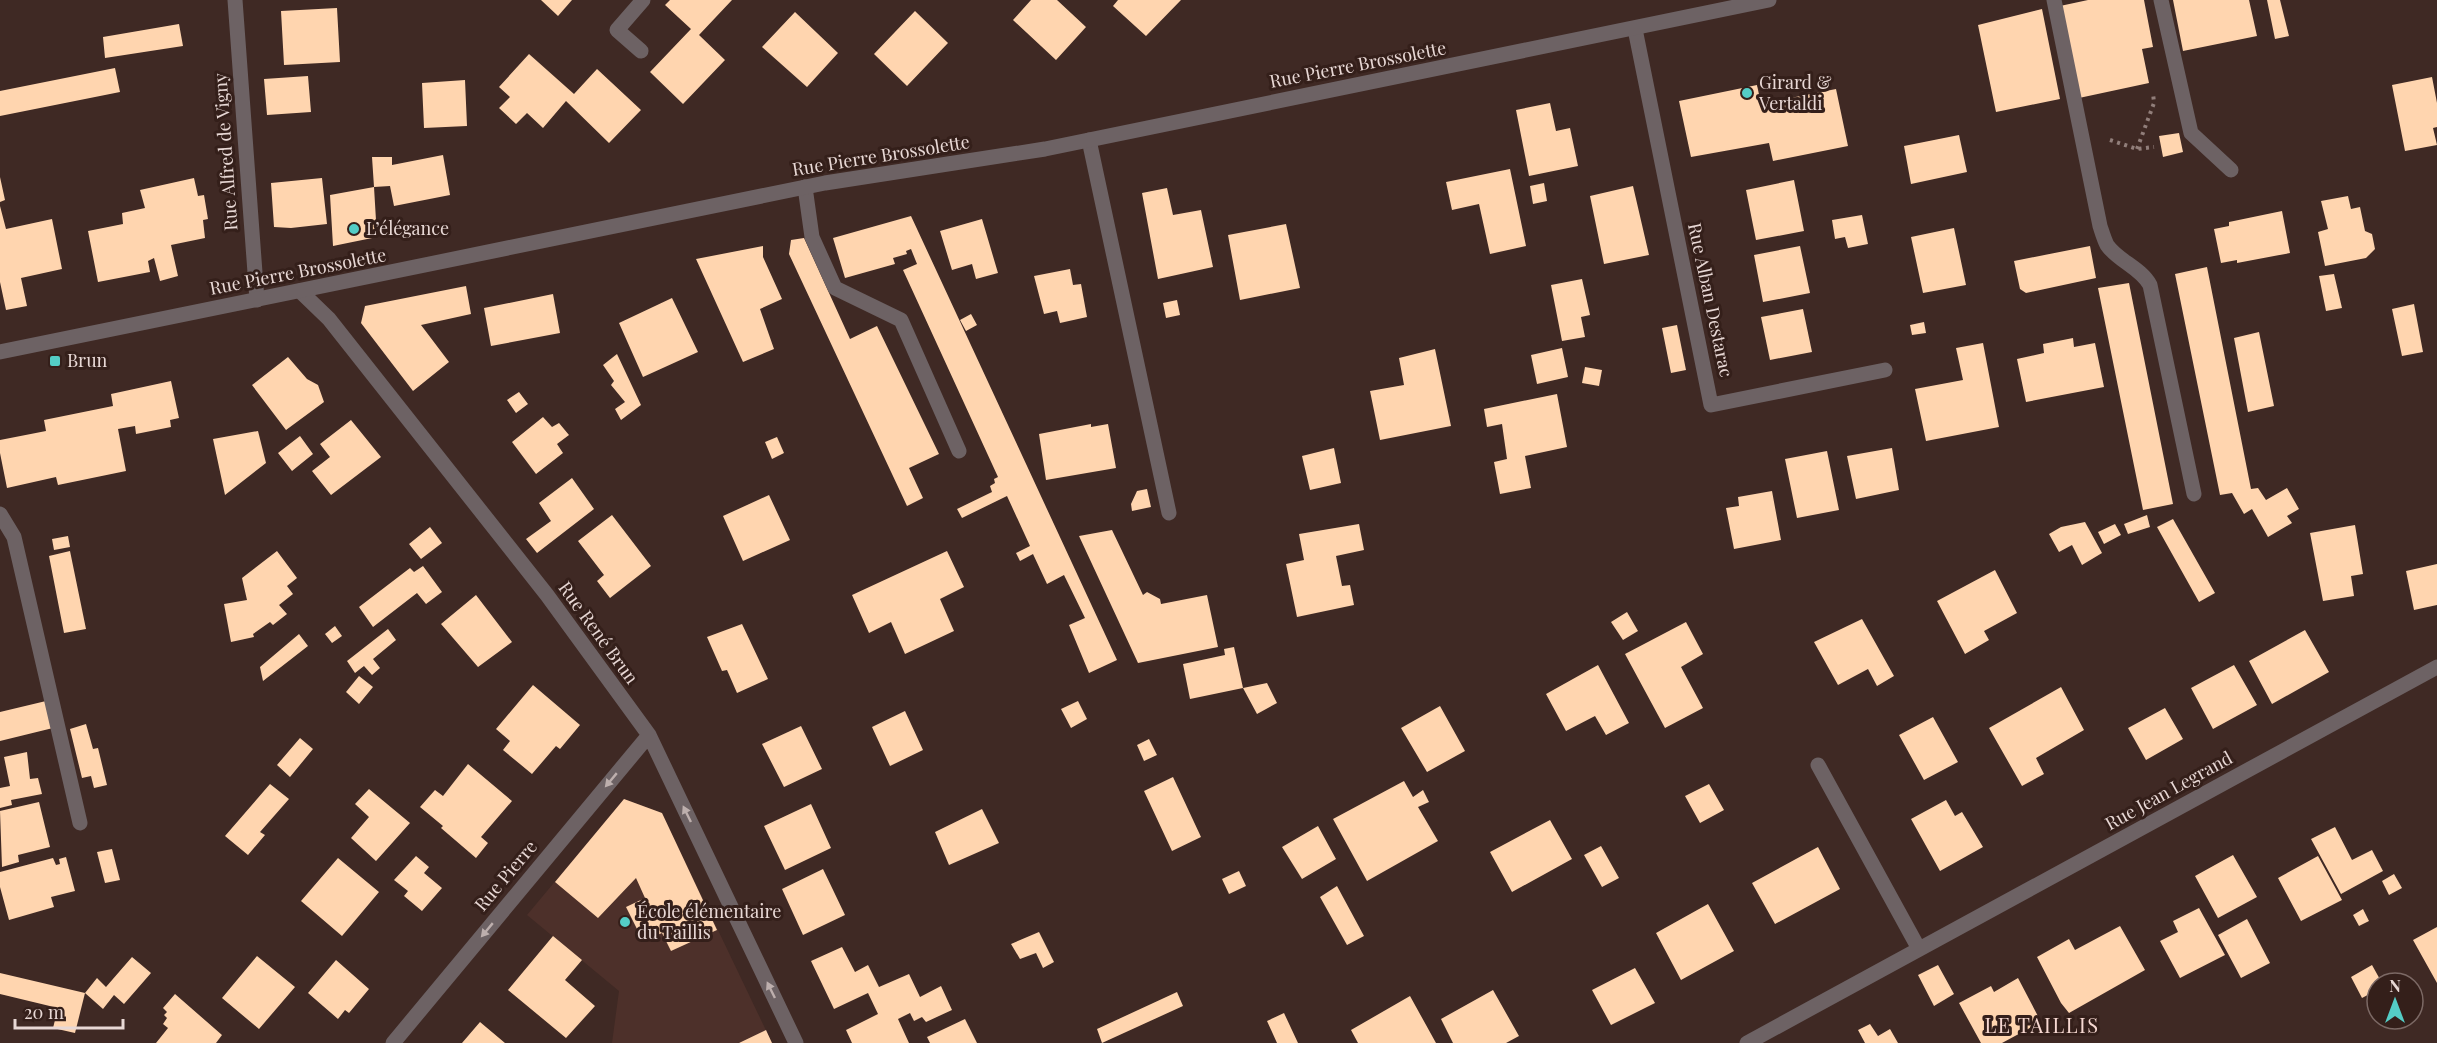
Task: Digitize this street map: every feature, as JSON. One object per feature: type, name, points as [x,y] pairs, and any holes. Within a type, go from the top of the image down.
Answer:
[{"type":"street","name":"Rue Alfred de Vigny","points":[[235,0],[257,300]]},
{"type":"street","points":[[641,51],[617,30],[643,0]]},
{"type":"street","name":"Rue Pierre Brossolette","points":[[0,352],[805,187],[1089,140],[1769,0]]},
{"type":"street","points":[[2054,0],[2100,226],[2108,246],[2146,278],[2150,285],[2194,494]]},
{"type":"street","points":[[2161,0],[2191,133],[2231,170]]},
{"type":"street","name":"Rue Alban Destarac","points":[[1635,29],[1711,405],[1885,370]]},
{"type":"street","points":[[1089,140],[1169,513]]},
{"type":"street","points":[[805,187],[812,237],[835,288],[901,320],[959,451]]},
{"type":"street","name":"Rue René Brun","points":[[300,291],[329,319],[547,595],[648,735],[796,1043]]},
{"type":"street","points":[[0,514],[14,537],[80,823]]},
{"type":"street","name":"Rue Jean Legrand","points":[[1747,1043],[2437,667]]},
{"type":"street","name":"Rue Pierre","points":[[393,1043],[648,735]]},
{"type":"street","points":[[1818,765],[1919,949]]},
{"type":"path","points":[[2137,149],[2154,103],[2152,84]]},
{"type":"path","points":[[2080,131],[2137,149],[2154,147]]},
{"type":"shaded area","name":"École élémentaire du Taillis","points":[[624,799],[662,813],[772,1043],[612,1043],[619,991],[527,915]]},
{"type":"building","points":[[541,0],[572,0],[558,16]]},
{"type":"building","points":[[670,0],[732,0],[699,35],[725,60],[683,104],[650,72],[691,29],[665,5]]},
{"type":"building","points":[[1031,0],[1057,0],[1086,27],[1056,60],[1013,20]]},
{"type":"building","points":[[1118,0],[1181,0],[1146,36],[1113,6]]},
{"type":"building","points":[[2088,0],[2144,0],[2153,47],[2142,49],[2149,83],[2079,98],[2060,6]]},
{"type":"building","points":[[2173,0],[2249,0],[2257,36],[2183,51]]},
{"type":"building","points":[[2267,0],[2280,0],[2289,36],[2275,39]]},
{"type":"building","points":[[337,8],[340,62],[284,65],[281,11]]},
{"type":"building","points":[[2042,9],[2060,99],[1996,112],[1978,25]]},
{"type":"building","points":[[915,11],[948,43],[907,86],[874,54]]},
{"type":"building","points":[[795,12],[838,53],[807,87],[762,47]]},
{"type":"building","points":[[179,24],[183,46],[105,58],[103,37]]},
{"type":"building","points":[[529,54],[574,94],[597,69],[641,110],[609,143],[566,101],[543,128],[527,113],[516,124],[499,108],[510,97],[499,87]]},
{"type":"building","points":[[115,68],[120,92],[0,116],[0,91]]},
{"type":"building","points":[[308,76],[311,112],[267,115],[264,79]]},
{"type":"building","points":[[2432,77],[2437,103],[2437,127],[2433,128],[2437,145],[2405,151],[2392,85]]},
{"type":"building","points":[[465,80],[467,126],[424,128],[422,83]]},
{"type":"building","points":[[1757,85],[1761,104],[1836,89],[1848,146],[1773,161],[1769,143],[1691,157],[1679,101]]},
{"type":"building","points":[[1550,103],[1556,131],[1570,128],[1578,166],[1529,176],[1516,110]]},
{"type":"building","points":[[2179,133],[2183,152],[2163,157],[2159,136]]},
{"type":"building","points":[[1959,135],[1967,172],[1911,184],[1904,146]]},
{"type":"building","points":[[443,155],[450,195],[394,206],[390,186],[374,187],[372,157],[392,157],[392,165]]},
{"type":"building","points":[[1510,169],[1526,246],[1490,254],[1479,204],[1452,210],[1446,182]]},
{"type":"building","points":[[0,177],[5,200],[0,202]]},
{"type":"building","points":[[194,178],[198,196],[204,195],[208,219],[203,220],[205,238],[171,245],[178,276],[160,281],[154,258],[148,261],[150,272],[98,282],[88,231],[123,224],[122,213],[145,208],[140,190]]},
{"type":"building","points":[[322,178],[327,224],[291,228],[274,227],[271,183]]},
{"type":"building","points":[[1794,180],[1804,231],[1756,240],[1746,190]]},
{"type":"building","points":[[1544,183],[1547,201],[1533,204],[1530,186]]},
{"type":"building","points":[[1633,186],[1649,255],[1604,264],[1590,196]]},
{"type":"building","points":[[374,187],[377,237],[333,246],[330,195]]},
{"type":"building","points":[[1167,188],[1173,215],[1201,210],[1213,267],[1158,279],[1142,193]]},
{"type":"building","points":[[2348,196],[2351,209],[2360,207],[2365,231],[2372,234],[2375,249],[2366,258],[2325,266],[2318,232],[2328,229],[2321,201]]},
{"type":"building","points":[[0,206],[6,229],[52,219],[62,269],[21,278],[27,306],[6,310],[0,282]]},
{"type":"building","points":[[2282,211],[2290,253],[2237,263],[2237,260],[2221,263],[2214,229],[2229,226],[2229,222]]},
{"type":"building","points":[[1862,215],[1868,244],[1848,248],[1845,237],[1835,239],[1832,220]]},
{"type":"building","points":[[911,216],[1117,660],[1089,673],[1069,625],[1085,618],[1064,575],[1047,584],[1033,554],[1020,561],[1016,553],[1030,546],[1007,496],[962,518],[957,509],[992,492],[990,486],[998,477],[903,270],[917,264],[911,249],[906,251],[907,254],[893,258],[895,264],[845,278],[833,238]]},
{"type":"building","points":[[982,219],[998,273],[976,279],[972,264],[952,270],[940,231]]},
{"type":"building","points":[[1286,224],[1300,288],[1240,300],[1228,235]]},
{"type":"building","points":[[1954,228],[1966,285],[1923,293],[1911,237]]},
{"type":"building","points":[[804,238],[850,339],[877,326],[939,454],[909,468],[923,498],[907,506],[789,254],[791,240]]},
{"type":"building","points":[[763,246],[763,257],[782,299],[760,309],[774,349],[743,362],[696,259]]},
{"type":"building","points":[[1800,246],[1810,293],[1763,302],[1754,255]]},
{"type":"building","points":[[2090,246],[2096,278],[2026,293],[2020,289],[2014,261]]},
{"type":"building","points":[[2207,267],[2251,489],[2258,488],[2266,500],[2287,488],[2299,509],[2287,516],[2292,523],[2268,537],[2252,509],[2244,514],[2232,493],[2220,495],[2175,274]]},
{"type":"building","points":[[1070,269],[1073,285],[1081,284],[1087,317],[1060,323],[1057,311],[1044,314],[1034,276]]},
{"type":"building","points":[[2334,274],[2342,308],[2326,311],[2319,276]]},
{"type":"building","points":[[1582,279],[1590,315],[1581,317],[1585,337],[1562,341],[1551,285]]},
{"type":"building","points":[[2129,283],[2173,504],[2143,510],[2098,288]]},
{"type":"building","points":[[466,286],[471,314],[421,325],[449,362],[413,391],[361,323],[365,306]]},
{"type":"building","points":[[553,294],[560,333],[491,346],[484,308]]},
{"type":"building","points":[[672,298],[698,352],[643,377],[619,323]]},
{"type":"building","points":[[1177,300],[1180,315],[1166,318],[1163,303]]},
{"type":"building","points":[[2414,304],[2423,352],[2402,356],[2392,309]]},
{"type":"building","points":[[1803,309],[1812,352],[1770,360],[1761,317]]},
{"type":"building","points":[[971,314],[977,325],[966,331],[960,320]]},
{"type":"building","points":[[1924,322],[1926,333],[1912,335],[1910,325]]},
{"type":"building","points":[[1677,325],[1686,370],[1671,373],[1662,328]]},
{"type":"building","points":[[2259,332],[2274,406],[2248,412],[2234,338]]},
{"type":"building","points":[[2073,338],[2074,347],[2095,343],[2104,387],[2026,402],[2017,359],[2044,353],[2043,344]]},
{"type":"building","points":[[1983,343],[1999,427],[1926,441],[1915,389],[1963,380],[1956,348]]},
{"type":"building","points":[[1562,348],[1568,377],[1537,384],[1531,355]]},
{"type":"building","points":[[1435,349],[1451,426],[1380,440],[1370,391],[1404,385],[1399,358]]},
{"type":"building","points":[[617,354],[641,405],[621,420],[615,409],[625,402],[611,385],[614,381],[603,365]]},
{"type":"building","points":[[288,357],[307,379],[318,385],[324,402],[286,430],[252,385]]},
{"type":"building","points":[[1585,367],[1602,370],[1599,386],[1582,383]]},
{"type":"building","points":[[171,381],[179,418],[170,420],[171,427],[136,434],[135,426],[118,429],[126,471],[58,485],[56,477],[7,488],[0,453],[0,440],[46,431],[44,420],[113,406],[111,394]]},
{"type":"building","points":[[519,392],[528,404],[516,413],[507,400]]},
{"type":"building","points":[[1557,394],[1567,447],[1525,456],[1531,488],[1500,494],[1494,462],[1507,459],[1502,424],[1487,427],[1484,409]]},
{"type":"building","points":[[543,417],[552,427],[559,423],[569,435],[557,444],[563,453],[536,474],[512,442]]},
{"type":"building","points":[[351,420],[381,457],[331,495],[312,471],[330,457],[320,444]]},
{"type":"building","points":[[1091,424],[1091,427],[1108,424],[1116,468],[1046,480],[1039,434]]},
{"type":"building","points":[[258,431],[266,463],[225,495],[213,439]]},
{"type":"building","points":[[300,436],[313,454],[292,471],[278,453]]},
{"type":"building","points":[[777,437],[784,453],[772,459],[765,442]]},
{"type":"building","points":[[1334,448],[1341,483],[1310,490],[1302,456]]},
{"type":"building","points":[[1892,448],[1899,490],[1856,499],[1847,456]]},
{"type":"building","points":[[1827,451],[1839,510],[1797,518],[1785,459]]},
{"type":"building","points":[[572,478],[594,509],[537,553],[526,539],[551,521],[539,503]]},
{"type":"building","points":[[1147,489],[1151,507],[1132,511],[1131,504],[1137,491]]},
{"type":"building","points":[[1772,491],[1781,540],[1734,549],[1726,508],[1739,506],[1738,497]]},
{"type":"building","points":[[769,495],[790,540],[743,561],[723,516]]},
{"type":"building","points":[[612,515],[651,566],[610,598],[597,581],[604,575],[578,541]]},
{"type":"building","points":[[2147,515],[2150,527],[2128,534],[2124,524]]},
{"type":"building","points":[[2173,519],[2215,593],[2199,602],[2157,527]]},
{"type":"building","points":[[2085,522],[2102,553],[2082,565],[2072,545],[2059,552],[2049,534],[2061,527]]},
{"type":"building","points":[[1359,524],[1364,550],[1336,556],[1342,586],[1350,585],[1354,605],[1297,617],[1286,564],[1304,560],[1299,534]]},
{"type":"building","points":[[2115,524],[2121,535],[2104,544],[2098,532]]},
{"type":"building","points":[[2355,525],[2363,574],[2351,576],[2354,596],[2323,601],[2310,533]]},
{"type":"building","points":[[430,527],[442,543],[421,559],[409,544]]},
{"type":"building","points":[[1112,530],[1143,595],[1147,592],[1160,599],[1161,604],[1207,595],[1218,647],[1138,663],[1079,536]]},
{"type":"building","points":[[68,536],[70,547],[54,550],[52,539]]},
{"type":"building","points":[[70,551],[86,629],[64,633],[49,556]]},
{"type":"building","points":[[277,551],[297,578],[287,586],[293,594],[279,605],[287,614],[273,625],[270,622],[253,634],[254,637],[231,642],[224,604],[247,600],[242,578]]},
{"type":"building","points":[[947,551],[964,587],[940,599],[954,631],[905,654],[891,622],[869,633],[852,595]]},
{"type":"building","points":[[2437,564],[2437,605],[2414,610],[2406,571]]},
{"type":"building","points":[[423,566],[442,592],[426,604],[417,593],[373,627],[359,607],[410,568],[414,572]]},
{"type":"building","points":[[1995,570],[2017,613],[1984,631],[1989,640],[1965,654],[1937,601]]},
{"type":"building","points":[[476,595],[512,642],[478,667],[441,624]]},
{"type":"building","points":[[1627,612],[1638,631],[1623,640],[1611,622]]},
{"type":"building","points":[[1862,619],[1894,676],[1877,686],[1868,669],[1838,685],[1814,642]]},
{"type":"building","points":[[1686,622],[1703,654],[1681,667],[1703,708],[1665,728],[1625,654]]},
{"type":"building","points":[[742,624],[768,679],[737,693],[727,670],[722,671],[707,637]]},
{"type":"building","points":[[335,626],[342,636],[332,643],[325,634]]},
{"type":"building","points":[[388,629],[396,640],[373,659],[380,668],[372,675],[364,666],[355,673],[347,661]]},
{"type":"building","points":[[2305,630],[2329,672],[2272,704],[2249,661]]},
{"type":"building","points":[[299,634],[308,646],[263,681],[260,667]]},
{"type":"building","points":[[1234,647],[1243,688],[1190,699],[1183,664],[1225,655],[1224,649]]},
{"type":"building","points":[[1598,665],[1629,723],[1606,735],[1595,716],[1566,731],[1546,694]]},
{"type":"building","points":[[2234,665],[2257,705],[2213,729],[2191,688]]},
{"type":"building","points":[[359,676],[373,687],[359,704],[346,692]]},
{"type":"building","points":[[1267,683],[1277,703],[1257,714],[1243,688]]},
{"type":"building","points":[[533,685],[580,725],[560,749],[556,746],[532,774],[503,750],[510,741],[496,729]]},
{"type":"building","points":[[2061,687],[2084,730],[2036,758],[2044,774],[2022,786],[1989,728]]},
{"type":"building","points":[[46,701],[53,728],[0,741],[0,712]]},
{"type":"building","points":[[1078,701],[1087,719],[1071,728],[1061,709]]},
{"type":"building","points":[[1440,706],[1465,751],[1427,772],[1401,728]]},
{"type":"building","points":[[2165,708],[2183,739],[2146,760],[2128,728]]},
{"type":"building","points":[[905,711],[923,750],[890,766],[872,727]]},
{"type":"building","points":[[1933,717],[1958,762],[1924,780],[1899,735]]},
{"type":"building","points":[[86,724],[93,749],[98,748],[107,785],[94,788],[91,776],[82,778],[70,729]]},
{"type":"building","points":[[801,726],[822,769],[784,787],[762,744]]},
{"type":"building","points":[[300,738],[313,749],[290,777],[277,765]]},
{"type":"building","points":[[1149,739],[1157,755],[1144,761],[1137,745]]},
{"type":"building","points":[[27,752],[30,779],[38,778],[42,794],[11,800],[12,805],[0,808],[0,788],[10,786],[4,757]]},
{"type":"building","points":[[468,764],[512,801],[481,837],[488,843],[476,858],[420,807],[435,790],[443,796]]},
{"type":"building","points":[[1173,777],[1201,837],[1172,851],[1144,791]]},
{"type":"building","points":[[1404,781],[1413,797],[1423,790],[1429,802],[1418,807],[1438,841],[1367,881],[1333,819]]},
{"type":"building","points":[[270,784],[289,799],[260,832],[265,835],[248,855],[225,836]]},
{"type":"building","points":[[1709,784],[1724,810],[1700,823],[1685,796]]},
{"type":"building","points":[[369,789],[410,823],[376,861],[351,838],[369,817],[355,804]]},
{"type":"building","points":[[624,799],[662,813],[717,930],[671,951],[662,933],[643,941],[626,907],[645,898],[636,878],[598,918],[555,882]]},
{"type":"building","points":[[1946,800],[1955,816],[1962,812],[1983,847],[1940,871],[1911,819]]},
{"type":"building","points":[[39,802],[50,847],[18,855],[19,862],[2,867],[0,811]]},
{"type":"building","points":[[811,804],[831,848],[785,870],[764,826]]},
{"type":"building","points":[[982,809],[999,843],[949,865],[935,832]]},
{"type":"building","points":[[1550,820],[1572,859],[1512,892],[1490,852]]},
{"type":"building","points":[[1318,826],[1336,859],[1302,879],[1282,847]]},
{"type":"building","points":[[2335,827],[2352,860],[2372,850],[2383,871],[2341,894],[2311,839]]},
{"type":"building","points":[[1601,846],[1619,878],[1602,887],[1584,855]]},
{"type":"building","points":[[1818,847],[1840,889],[1775,924],[1752,883]]},
{"type":"building","points":[[112,849],[120,880],[105,883],[97,852]]},
{"type":"building","points":[[2233,855],[2257,897],[2218,918],[2195,876]]},
{"type":"building","points":[[416,856],[429,867],[424,873],[442,888],[422,911],[404,896],[408,891],[394,880]]},
{"type":"building","points":[[2318,856],[2342,900],[2301,921],[2278,878]]},
{"type":"building","points":[[66,857],[75,891],[51,897],[54,907],[9,920],[0,887],[0,872],[53,858],[56,865],[60,864],[59,859]]},
{"type":"building","points":[[338,858],[379,892],[342,936],[301,901]]},
{"type":"building","points":[[823,869],[845,915],[803,935],[782,889]]},
{"type":"building","points":[[1239,871],[1246,886],[1229,894],[1222,879]]},
{"type":"building","points":[[2394,874],[2402,888],[2389,895],[2382,881]]},
{"type":"building","points":[[1337,886],[1364,936],[1347,945],[1320,897]]},
{"type":"building","points":[[1708,904],[1734,951],[1681,980],[1656,933]]},
{"type":"building","points":[[2199,908],[2225,955],[2180,978],[2160,941],[2178,932],[2173,921]]},
{"type":"building","points":[[2363,909],[2369,921],[2359,926],[2353,915]]},
{"type":"building","points":[[2247,919],[2270,963],[2241,978],[2218,935]]},
{"type":"building","points":[[2120,926],[2145,970],[2069,1013],[2061,1003],[2037,957],[2069,939],[2075,950]]},
{"type":"building","points":[[2437,927],[2437,983],[2413,940]]},
{"type":"building","points":[[1039,932],[1054,962],[1043,968],[1036,953],[1020,959],[1011,944]]},
{"type":"building","points":[[553,936],[582,960],[565,980],[595,1006],[566,1038],[508,990]]},
{"type":"building","points":[[842,947],[855,972],[868,965],[879,987],[909,974],[920,997],[941,986],[952,1010],[926,1022],[922,1017],[914,1021],[910,1013],[898,1019],[909,1043],[852,1043],[846,1030],[878,1014],[868,993],[834,1009],[811,961]]},
{"type":"building","points":[[257,956],[295,987],[259,1029],[222,998]]},
{"type":"building","points":[[132,957],[151,973],[124,1004],[114,995],[103,1009],[85,993],[97,978],[106,987]]},
{"type":"building","points":[[336,960],[369,989],[349,1013],[345,1010],[338,1019],[308,993]]},
{"type":"building","points":[[1938,965],[1954,994],[1934,1006],[1918,975]]},
{"type":"building","points":[[2372,965],[2375,971],[2365,971],[2365,996],[2362,998],[2351,977]]},
{"type":"building","points":[[1635,968],[1655,1003],[1611,1025],[1592,990]]},
{"type":"building","points":[[0,973],[85,993],[75,1033],[53,1028],[58,1008],[0,994]]},
{"type":"building","points":[[2018,978],[2041,1022],[2002,1043],[1981,1043],[1959,1003],[1991,986],[1994,992]]},
{"type":"building","points":[[1493,990],[1519,1036],[1506,1043],[1453,1043],[1441,1019]]},
{"type":"building","points":[[1177,992],[1183,1006],[1102,1043],[1097,1029]]},
{"type":"building","points":[[175,994],[222,1035],[216,1043],[156,1043],[168,1028],[163,1024],[167,1018],[164,1015],[167,1012],[163,1008]]},
{"type":"building","points":[[1410,996],[1436,1043],[1358,1043],[1351,1030]]},
{"type":"building","points":[[1284,1013],[1298,1043],[1277,1043],[1267,1021]]},
{"type":"building","points":[[965,1019],[977,1043],[930,1043],[927,1037]]},
{"type":"building","points":[[480,1022],[505,1043],[462,1043]]},
{"type":"building","points":[[1870,1024],[1878,1036],[1890,1029],[1898,1043],[1865,1043],[1858,1030]]},
{"type":"building","points":[[766,1030],[772,1043],[739,1043]]},
{"type":"place","name":"Girard & Vertaldi","points":[[1747,93]]},
{"type":"place","name":"L’élégance","points":[[354,229]]},
{"type":"place","name":"Brun","points":[[55,361]]},
{"type":"place","name":"École élémentaire du Taillis","points":[[625,922]]},
{"type":"district","name":"LE TAILLIS","points":[[2042,1026]]}]
